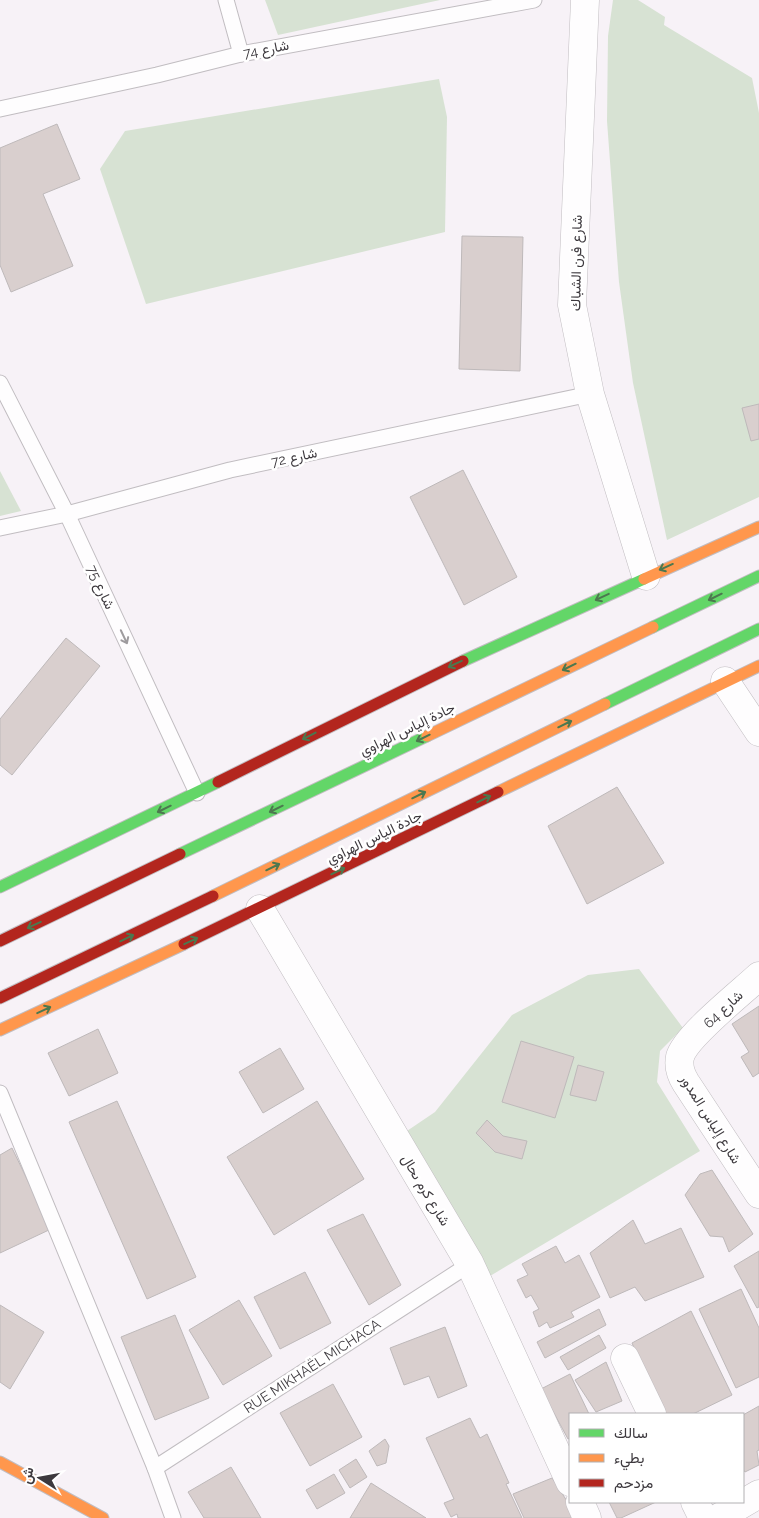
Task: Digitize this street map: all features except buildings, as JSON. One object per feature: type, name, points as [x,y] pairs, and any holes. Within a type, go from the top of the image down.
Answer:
[{"type":"main road","points":[[0,888],[197,793],[422,680],[646,576],[759,527]]},
{"type":"main road","name":"جادة إلياس الهراوي","points":[[0,941],[68,910],[759,576]]},
{"type":"main road","points":[[0,998],[759,629]]},
{"type":"main road","name":"جادة الياس الهراوي","points":[[0,1030],[260,909],[759,666]]},
{"type":"main road","points":[[0,1462],[103,1518]]},
{"type":"street","name":"شارع فرن الشباك","points":[[585,0],[572,305],[590,394],[646,576]]},
{"type":"street","points":[[726,681],[759,732]]},
{"type":"street","name":"شارع كرم ىحال","points":[[260,909],[470,1264],[569,1480]]},
{"type":"street","name":"شارع 64","points":[[688,1042],[759,976]]},
{"type":"street","name":"شارع إلياس المدور","points":[[688,1042],[680,1057],[682,1075],[759,1194]]},
{"type":"street","points":[[625,1358],[652,1413]]},
{"type":"street","points":[[744,1503],[759,1494]]},
{"type":"street","points":[[580,1503],[587,1518]]},
{"type":"street","points":[[696,1503],[703,1518]]},
{"type":"street","points":[[718,1518],[744,1503]]},
{"type":"lane","points":[[226,0],[241,54]]},
{"type":"lane","name":"شارع 74","points":[[0,108],[157,75],[241,54],[534,0]]},
{"type":"lane","name":"شارع 75","points":[[0,383],[67,514],[197,793]]},
{"type":"lane","name":"شارع 72","points":[[0,528],[67,514],[230,470],[590,394]]},
{"type":"lane","points":[[0,1093],[155,1468],[173,1518]]},
{"type":"lane","name":"RUE MIKHAËL MICHACA","points":[[155,1468],[470,1264]]},
{"type":"green space","points":[[265,0],[440,0],[278,35]]},
{"type":"green space","points":[[613,0],[638,0],[665,17],[664,25],[752,78],[759,113],[759,497],[667,540],[633,383],[619,282],[607,121],[608,36]]},
{"type":"green space","points":[[439,79],[447,117],[445,232],[146,304],[100,169],[125,131]]},
{"type":"green space","points":[[0,471],[21,511],[0,516]]},
{"type":"green space","points":[[639,969],[683,1028],[660,1051],[657,1082],[700,1151],[485,1279],[401,1135],[435,1112],[512,1015],[588,975]]},
{"type":"traffic: fast","points":[[653,627],[759,576]]},
{"type":"traffic: fast","points":[[463,661],[644,579]]},
{"type":"traffic: fast","points":[[605,704],[759,629]]},
{"type":"traffic: fast","points":[[180,854],[427,736]]},
{"type":"traffic: fast","points":[[0,887],[218,782]]},
{"type":"traffic: slow","points":[[644,579],[759,527]]},
{"type":"traffic: slow","points":[[427,736],[653,627]]},
{"type":"traffic: slow","points":[[498,792],[759,666]]},
{"type":"traffic: slow","points":[[213,896],[605,704]]},
{"type":"traffic: slow","points":[[0,1030],[184,944]]},
{"type":"traffic: slow","points":[[0,1462],[103,1518]]},
{"type":"traffic: jam","points":[[218,782],[463,661]]},
{"type":"traffic: jam","points":[[184,944],[498,792]]},
{"type":"traffic: jam","points":[[0,941],[180,854]]},
{"type":"traffic: jam","points":[[0,998],[213,896]]}]
